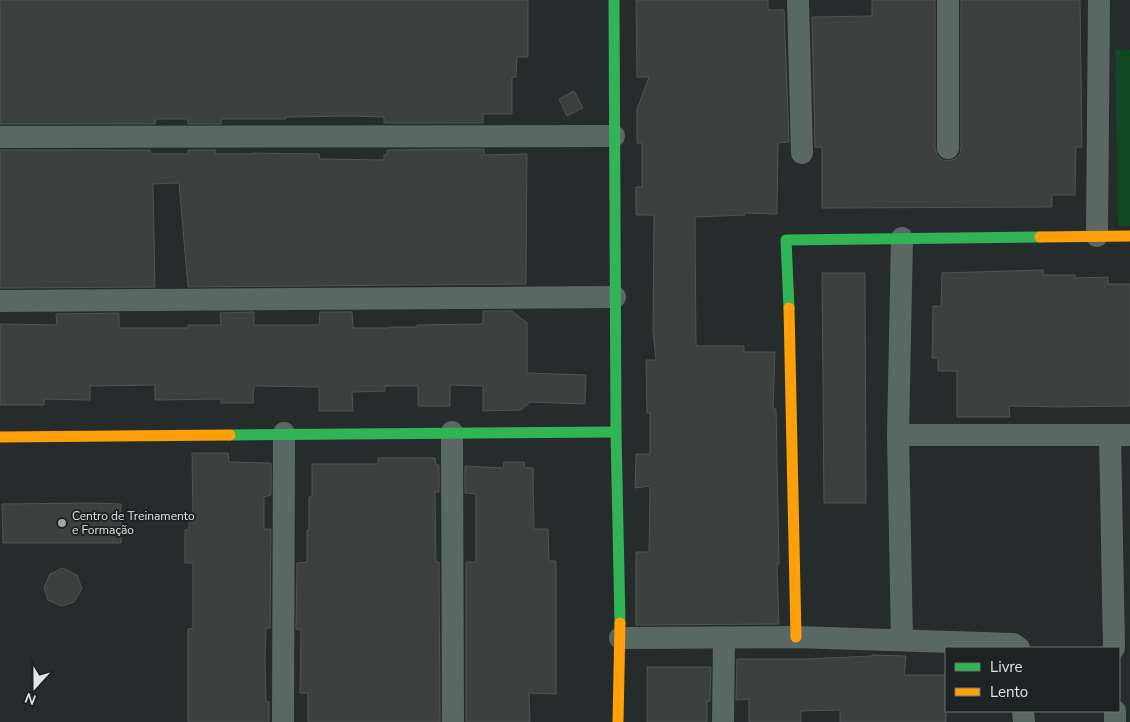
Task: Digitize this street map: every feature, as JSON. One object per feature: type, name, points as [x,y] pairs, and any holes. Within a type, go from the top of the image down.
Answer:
[{"type":"street","points":[[614,0],[616,432],[620,638],[618,722]]},
{"type":"street","points":[[798,0],[802,153]]},
{"type":"street","points":[[948,0],[948,148]]},
{"type":"street","points":[[1097,236],[1099,0]]},
{"type":"street","points":[[0,137],[614,136]]},
{"type":"street","points":[[796,637],[790,327],[786,240],[1130,236]]},
{"type":"street","points":[[902,238],[898,435],[902,640]]},
{"type":"street","points":[[0,301],[615,297]]},
{"type":"street","points":[[452,432],[453,722]]},
{"type":"street","points":[[0,437],[284,433],[616,432]]},
{"type":"street","points":[[283,722],[284,433]]},
{"type":"street","points":[[898,435],[1120,435],[1114,647]]},
{"type":"street","points":[[620,638],[796,637],[1013,644],[1018,647]]},
{"type":"street","points":[[722,722],[724,638]]},
{"type":"green space","points":[[1115,49],[1130,50],[1130,226],[1118,226]]},
{"type":"building","points":[[0,0],[528,0],[528,57],[517,57],[516,77],[512,77],[512,114],[483,114],[483,123],[384,123],[384,117],[352,116],[221,119],[221,124],[188,124],[188,119],[156,119],[155,124],[0,124]]},
{"type":"building","points":[[636,0],[768,0],[768,10],[784,10],[789,142],[778,143],[777,214],[745,213],[745,215],[695,217],[696,346],[744,346],[744,352],[775,352],[773,409],[776,409],[779,624],[636,625],[636,552],[649,552],[650,486],[635,488],[636,454],[650,454],[650,413],[647,413],[646,360],[656,360],[653,331],[654,215],[636,215],[636,187],[642,187],[642,143],[637,143],[637,109],[649,77],[637,77]]},
{"type":"building","points":[[872,0],[935,0],[935,148],[937,155],[942,160],[948,161],[955,159],[960,154],[961,148],[961,0],[1080,0],[1082,147],[1076,147],[1075,195],[1052,195],[1052,207],[822,208],[822,147],[815,147],[812,17],[872,16]]},
{"type":"building","points":[[574,91],[583,108],[567,116],[559,99]]},
{"type":"building","points":[[484,149],[484,155],[527,154],[526,284],[188,287],[179,183],[153,184],[155,287],[0,288],[0,150],[150,150],[150,153],[155,154],[188,154],[188,150],[216,150],[215,154],[319,154],[320,159],[384,160],[387,150]]},
{"type":"building","points":[[1043,270],[1043,275],[1075,275],[1075,278],[1108,277],[1108,284],[1130,284],[1130,406],[1009,406],[1010,417],[957,417],[957,371],[938,371],[938,358],[932,358],[933,306],[941,306],[942,273]]},
{"type":"building","points":[[822,273],[865,273],[866,503],[824,503]]},
{"type":"building","points":[[483,311],[512,311],[527,323],[527,373],[586,375],[585,404],[530,402],[521,410],[483,411],[483,386],[450,385],[450,406],[418,406],[418,386],[385,386],[385,391],[352,392],[353,411],[319,411],[319,387],[254,386],[253,403],[221,403],[221,399],[155,400],[155,385],[90,386],[90,400],[44,399],[44,405],[0,405],[0,324],[57,325],[56,314],[119,313],[119,328],[188,328],[188,325],[221,325],[220,313],[254,312],[254,325],[319,325],[320,312],[352,312],[353,328],[389,328],[417,327],[417,325],[483,324]]},
{"type":"building","points":[[192,453],[228,453],[229,462],[271,463],[271,495],[264,497],[264,529],[271,529],[270,628],[266,628],[265,661],[266,701],[269,702],[269,722],[188,722],[188,629],[193,628],[193,563],[185,563],[185,530],[189,529],[189,520],[193,520]]},
{"type":"building","points":[[378,458],[435,458],[436,465],[439,465],[439,492],[435,492],[436,562],[439,562],[440,722],[308,722],[308,693],[300,693],[301,630],[296,629],[297,563],[307,562],[309,497],[312,497],[312,464],[378,464]]},
{"type":"building","points":[[504,462],[524,462],[525,468],[533,468],[534,529],[548,529],[549,561],[556,561],[556,694],[529,693],[530,722],[466,722],[466,562],[476,562],[476,494],[465,493],[465,466],[503,468]]},
{"type":"building","name":"Centro de Treinamento e Formação","points":[[2,504],[121,504],[121,543],[3,543]]},
{"type":"building","points":[[63,568],[77,575],[82,589],[74,602],[62,606],[48,600],[44,588],[50,574]]},
{"type":"building","points":[[906,656],[904,675],[945,675],[946,722],[840,722],[840,710],[801,711],[801,722],[749,722],[749,699],[736,700],[737,659],[806,659]]},
{"type":"building","points":[[647,667],[711,667],[710,701],[707,701],[707,722],[647,722]]},
{"type":"traffic: fast","points":[[614,0],[616,432],[620,623]]},
{"type":"traffic: fast","points":[[789,308],[786,240],[1040,237]]},
{"type":"traffic: fast","points":[[230,435],[616,432]]},
{"type":"traffic: slow","points":[[1040,237],[1130,236]]},
{"type":"traffic: slow","points":[[789,308],[796,637]]},
{"type":"traffic: slow","points":[[0,437],[230,435]]},
{"type":"traffic: slow","points":[[618,722],[620,623]]},
{"type":"place","name":"Centro de Treinamento e Formação","points":[[62,523]]}]
